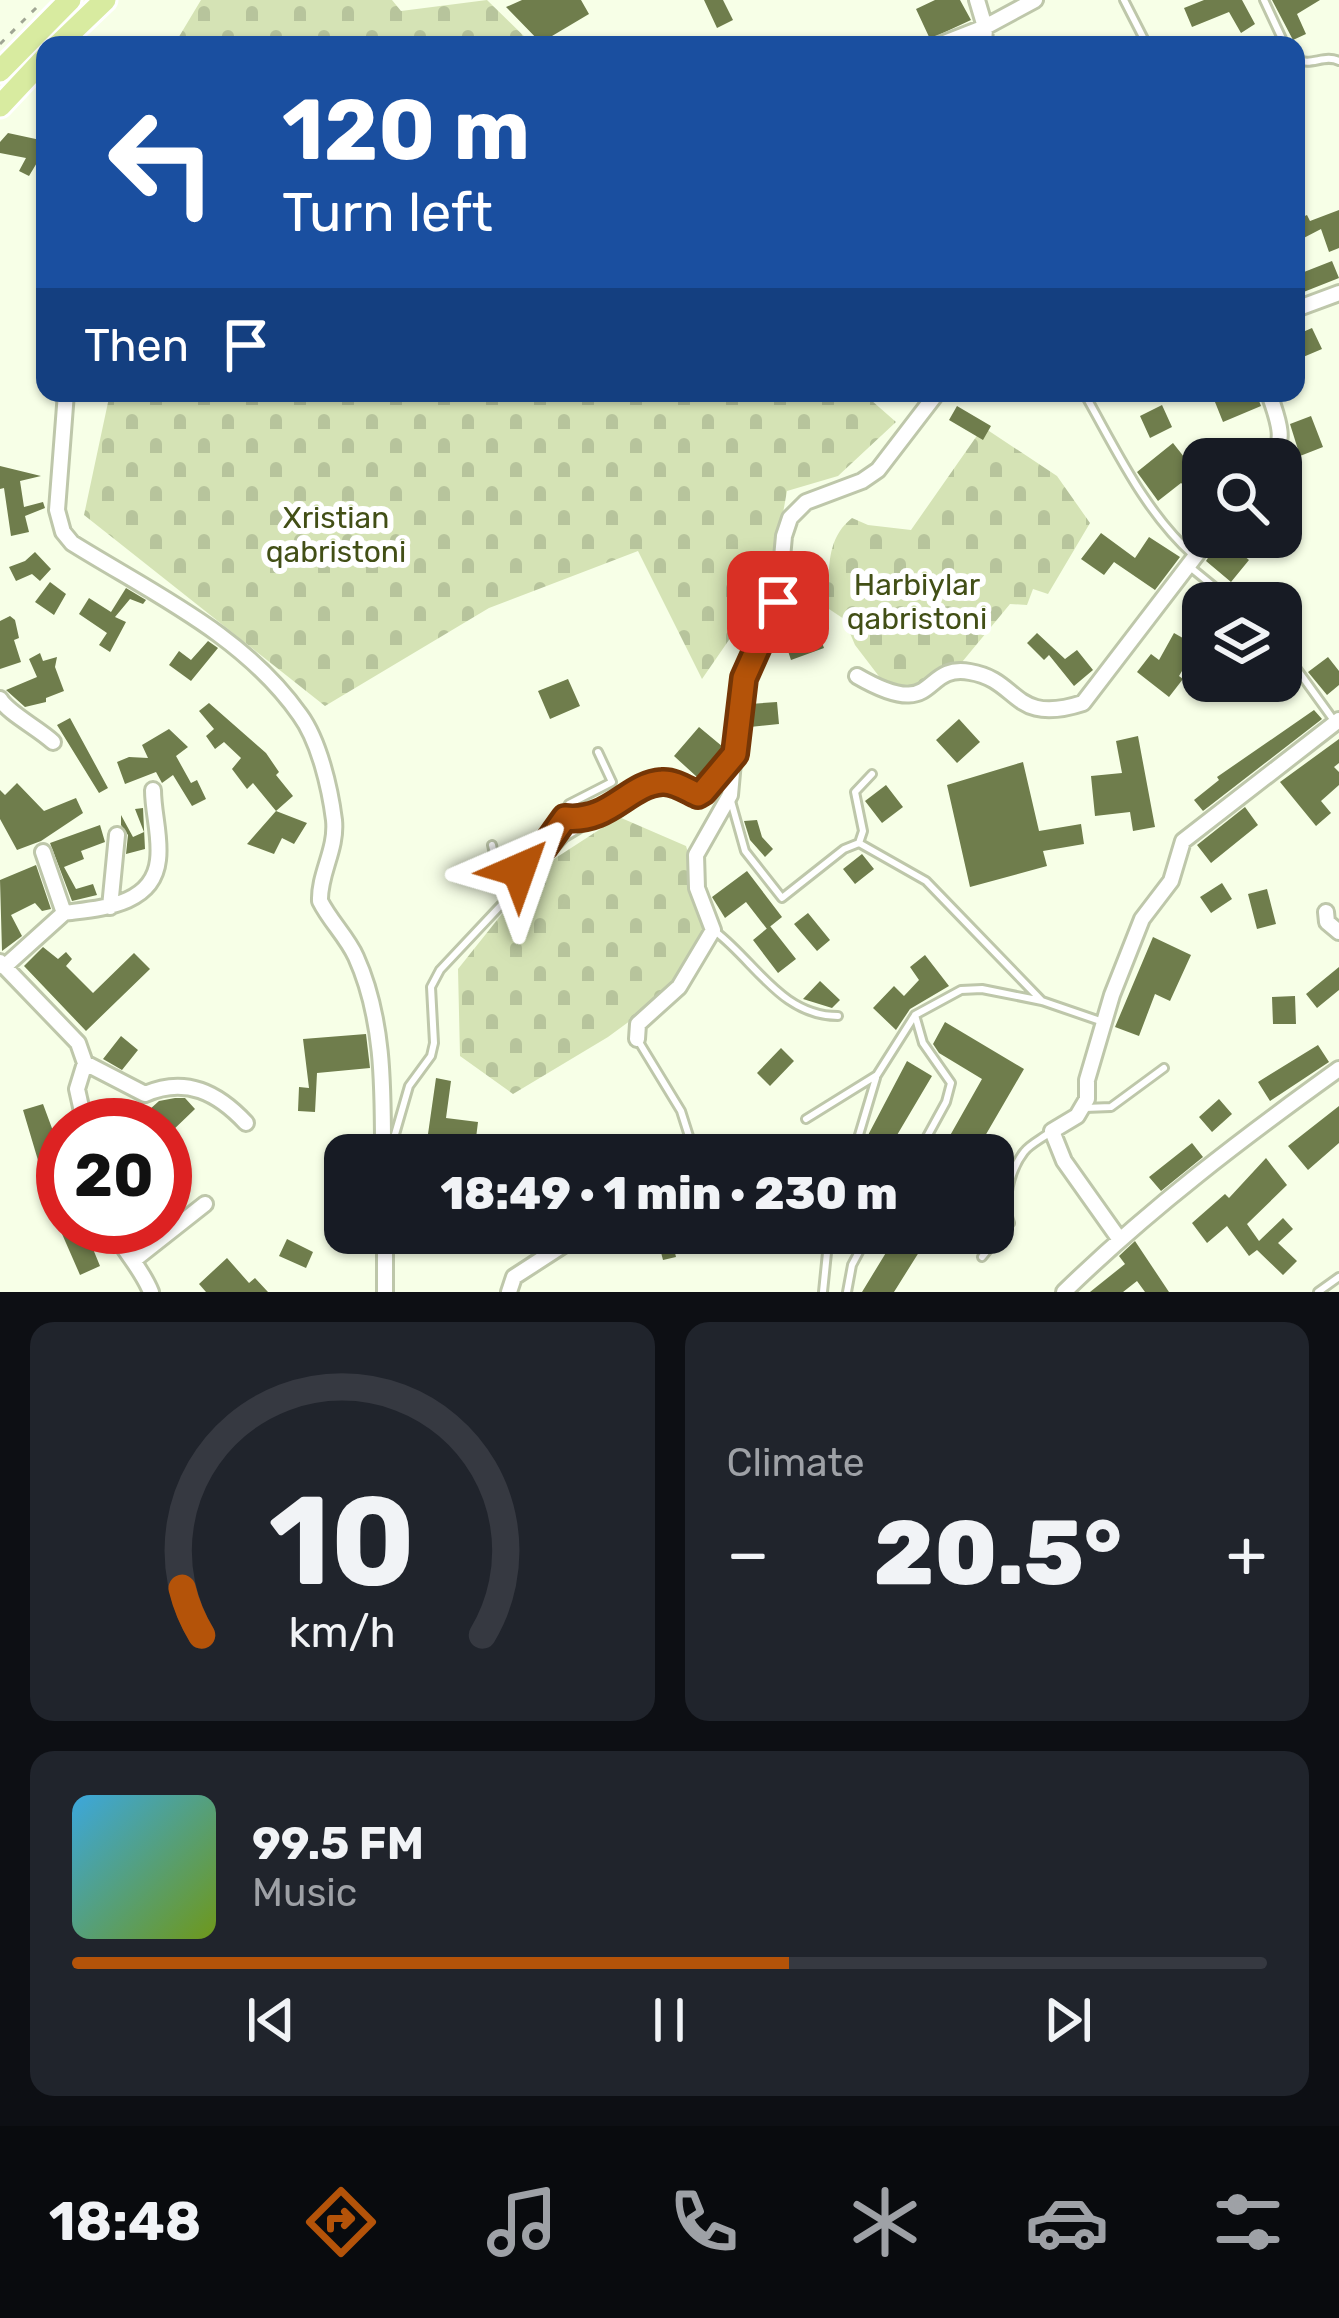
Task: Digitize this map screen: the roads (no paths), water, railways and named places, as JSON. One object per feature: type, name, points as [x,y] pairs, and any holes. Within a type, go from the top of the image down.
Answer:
[{"type":"main road","points":[[0,71],[70,0]]},
{"type":"main road","points":[[67,36],[105,0]]},
{"type":"main road","points":[[0,106],[36,68]]},
{"type":"street","points":[[977,0],[985,36]]},
{"type":"street","points":[[963,36],[1035,0]]},
{"type":"street","points":[[1305,306],[1339,293]]},
{"type":"street","points":[[64,402],[57,510],[63,532],[72,543],[209,626],[260,670],[302,717],[310,735],[326,784],[334,834],[320,902],[357,958],[382,1052],[385,1134]]},
{"type":"street","points":[[637,1039],[638,1024],[679,987],[713,930],[697,888],[696,855],[730,795],[744,678],[778,602],[790,518],[806,502],[878,470],[930,402]]},
{"type":"street","points":[[1272,402],[1279,438]]},
{"type":"street","points":[[857,676],[886,693],[907,697],[917,696],[949,674],[970,672],[1027,707],[1046,712],[1075,706],[1090,695],[1193,558]]},
{"type":"street","points":[[0,699],[7,710],[30,721],[53,742]]},
{"type":"street","points":[[1120,1240],[1064,1161],[1052,1131],[1065,1126],[1082,1108],[1102,1022],[1142,919],[1172,881],[1183,841],[1337,721]]},
{"type":"street","points":[[153,790],[159,857],[144,890],[110,907],[64,913],[2,964],[78,1043],[86,1063],[145,1094],[167,1084],[221,1096],[246,1123]]},
{"type":"street","points":[[110,907],[117,836]]},
{"type":"street","points":[[43,852],[64,913]]},
{"type":"street","points":[[1326,912],[1328,922],[1339,932]]},
{"type":"street","points":[[79,1098],[77,1089],[86,1063]]},
{"type":"street","points":[[1065,1292],[1120,1240],[1339,1069]]},
{"type":"street","points":[[134,1261],[205,1204]]},
{"type":"street","points":[[127,1254],[152,1292]]},
{"type":"street","points":[[385,1254],[385,1292]]},
{"type":"street","points":[[509,1292],[514,1277],[549,1254]]},
{"type":"lane","points":[[1124,0],[1142,36]]},
{"type":"lane","points":[[1264,0],[1282,36]]},
{"type":"lane","points":[[1305,62],[1339,61]]},
{"type":"lane","points":[[1089,402],[1147,504],[1212,582]]},
{"type":"lane","points":[[1302,675],[1337,721]]},
{"type":"lane","points":[[492,845],[496,863],[506,872],[519,870],[545,846],[569,804],[612,782],[598,752]]},
{"type":"lane","points":[[393,1134],[409,1086],[431,1056],[431,987],[440,970],[537,864],[591,819],[655,783],[672,783],[698,795],[735,754]]},
{"type":"lane","points":[[730,795],[745,851],[782,898],[844,849],[859,843],[863,831],[855,792],[872,774]]},
{"type":"lane","points":[[565,818],[591,819]]},
{"type":"lane","points":[[859,843],[926,880],[1042,1001]]},
{"type":"lane","points":[[713,930],[771,988],[813,1016],[838,1016]]},
{"type":"lane","points":[[859,1134],[877,1075],[915,1015],[961,990],[982,988],[1042,1001],[1102,1022]]},
{"type":"lane","points":[[915,1015],[923,1043],[951,1082],[928,1134]]},
{"type":"lane","points":[[637,1039],[681,1111],[688,1134]]},
{"type":"lane","points":[[1082,1108],[1111,1107],[1164,1068]]},
{"type":"lane","points":[[806,1119],[877,1075]]},
{"type":"lane","points":[[982,1257],[1010,1223],[1005,1210],[1025,1150],[1052,1131]]},
{"type":"lane","points":[[823,1292],[827,1254]]},
{"type":"lane","points":[[847,1292],[858,1254]]},
{"type":"lane","points":[[1318,1292],[1339,1277]]},
{"type":"park label","name":"Xristian qabristoni","points":[[336,535]]},
{"type":"park label","name":"Harbiylar qabristoni","points":[[917,602]]}]
